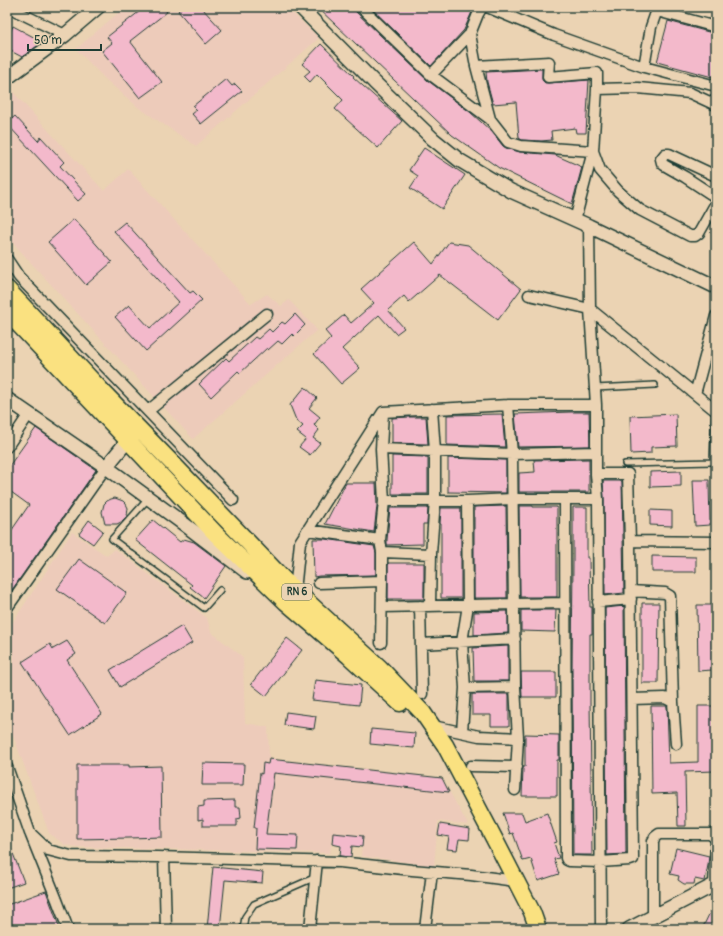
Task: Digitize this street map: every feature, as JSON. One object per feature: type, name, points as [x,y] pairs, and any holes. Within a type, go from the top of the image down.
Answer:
[{"type":"main road","name":"RN 6","points":[[7,289],[99,388],[207,500],[291,596],[349,656],[406,709],[434,744],[453,775],[490,850],[532,912],[538,929]]},
{"type":"main road","name":"RN 6","points":[[7,312],[216,534],[380,668],[423,713],[445,745],[511,881],[532,929]]},
{"type":"street","points":[[8,7],[65,35]]},
{"type":"street","points":[[7,78],[65,35],[98,7]]},
{"type":"street","points":[[300,7],[433,139],[459,160],[511,191],[589,226],[716,287]]},
{"type":"street","points":[[361,7],[431,75],[490,119],[508,142],[521,146],[594,151]]},
{"type":"street","points":[[431,75],[470,34],[482,7]]},
{"type":"street","points":[[487,7],[554,35],[644,67],[716,86]]},
{"type":"street","points":[[644,67],[651,27],[658,9],[716,27]]},
{"type":"street","points":[[470,34],[476,66],[490,119]]},
{"type":"street","points":[[476,66],[549,62],[548,77],[597,73],[598,89],[594,151],[575,220]]},
{"type":"street","points":[[598,89],[638,88],[690,93],[716,105]]},
{"type":"street","points":[[594,151],[600,170],[618,191],[640,210],[690,236],[699,234],[716,203],[716,199],[714,196],[685,177],[664,165],[661,159],[666,154],[669,154],[716,176]]},
{"type":"street","points":[[589,226],[590,309],[596,405],[596,474],[598,499],[601,929]]},
{"type":"street","points":[[7,259],[19,277],[233,500]]},
{"type":"street","points":[[529,295],[590,309],[715,411]]},
{"type":"street","points":[[148,411],[267,314]]},
{"type":"street","points":[[695,394],[716,316]]},
{"type":"street","points":[[7,399],[291,596],[300,542],[382,412]]},
{"type":"street","points":[[382,412],[508,405],[596,405]]},
{"type":"street","points":[[508,405],[512,454],[515,687],[518,738],[515,790]]},
{"type":"street","points":[[422,694],[421,644],[431,554],[435,500],[435,451],[432,409]]},
{"type":"street","points":[[381,643],[383,607],[382,552],[380,540],[384,502],[381,450],[382,412]]},
{"type":"street","points":[[7,447],[29,414]]},
{"type":"street","points":[[7,608],[106,467],[138,428]]},
{"type":"street","points":[[381,450],[512,454],[596,452]]},
{"type":"street","points":[[565,499],[566,858],[569,861],[600,862],[630,860],[633,859],[633,857],[631,595],[628,474],[596,474]]},
{"type":"street","points":[[207,500],[221,488]]},
{"type":"street","points":[[384,502],[435,500],[598,499]]},
{"type":"street","points":[[462,732],[465,688],[462,642],[468,604],[467,500]]},
{"type":"street","points":[[307,530],[380,540]]},
{"type":"street","points":[[630,541],[716,542]]},
{"type":"street","points":[[382,552],[431,554]]},
{"type":"street","points":[[319,583],[382,581]]},
{"type":"street","points":[[598,602],[631,595],[665,593],[670,596],[673,702],[676,744]]},
{"type":"street","points":[[383,607],[565,602]]},
{"type":"street","points":[[421,644],[515,640]]},
{"type":"street","points":[[465,688],[515,687]]},
{"type":"street","points":[[632,700],[665,698],[673,702]]},
{"type":"street","points":[[433,726],[479,736],[518,738]]},
{"type":"street","points":[[471,766],[517,767]]},
{"type":"street","points":[[7,767],[30,833],[68,929]]},
{"type":"street","points":[[30,833],[48,850],[71,856],[340,862],[471,875],[511,881]]},
{"type":"street","points":[[632,928],[715,885],[716,841],[710,834],[659,834],[655,837],[653,841],[653,916]]},
{"type":"street","points":[[164,857],[166,929]]},
{"type":"street","points":[[310,929],[317,861]]},
{"type":"street","points":[[425,929],[432,872]]},
{"type":"lane","points":[[595,388],[655,385]]},
{"type":"lane","points":[[625,464],[713,462],[715,411]]},
{"type":"lane","points":[[149,498],[112,539],[204,608],[220,590]]},
{"type":"lane","points":[[243,929],[245,917],[254,904],[316,877]]},
{"type":"shaded area","points":[[125,7],[286,7],[319,38],[196,146],[139,108],[106,80],[76,49]]},
{"type":"shaded area","points":[[13,92],[104,191],[128,169],[251,304],[267,294],[281,306],[289,300],[317,330],[193,439],[7,236],[7,96]]},
{"type":"shaded area","points":[[72,532],[107,556],[115,549],[207,618],[211,632],[243,657],[245,723],[268,727],[269,759],[442,778],[468,825],[438,821],[434,866],[361,856],[363,836],[333,833],[330,853],[78,847],[65,845],[49,833],[7,719],[7,631]]},
{"type":"building","points":[[145,7],[163,7],[167,12],[130,41],[162,82],[140,98],[102,51],[112,43],[107,37]]},
{"type":"building","points":[[182,7],[201,7],[222,30],[206,44],[178,11]]},
{"type":"building","points":[[317,7],[355,7],[356,12],[427,80],[470,112],[492,132],[506,148],[520,152],[555,155],[582,167],[572,204],[499,168],[452,135]]},
{"type":"building","points":[[370,7],[473,7],[464,30],[431,66]]},
{"type":"building","points":[[668,21],[716,34],[716,78],[657,62]]},
{"type":"building","points":[[13,26],[41,41],[40,44],[22,57],[7,49],[7,38]]},
{"type":"building","points":[[321,44],[354,76],[353,77],[402,121],[378,148],[335,109],[343,100],[317,74],[310,82],[304,76],[310,71],[302,64]]},
{"type":"building","points":[[542,69],[542,80],[545,83],[589,80],[586,133],[576,133],[575,128],[551,131],[552,140],[522,140],[519,138],[516,102],[493,104],[486,72]]},
{"type":"building","points":[[226,79],[232,86],[235,84],[242,91],[201,124],[192,114],[197,110],[193,106]]},
{"type":"building","points":[[15,116],[38,141],[41,137],[64,162],[60,166],[86,194],[78,201],[7,124]]},
{"type":"building","points":[[424,148],[465,175],[442,209],[410,188],[418,176],[409,170]]},
{"type":"building","points":[[74,219],[112,262],[86,285],[48,242]]},
{"type":"building","points":[[125,222],[190,293],[193,291],[202,300],[146,351],[115,317],[129,305],[150,328],[179,302],[114,231]]},
{"type":"building","points":[[414,242],[433,264],[449,242],[468,245],[521,289],[498,320],[440,275],[409,302],[404,296],[388,310],[404,328],[396,334],[379,315],[342,349],[360,368],[341,384],[314,354],[331,338],[325,331],[344,315],[351,323],[374,303],[361,289]]},
{"type":"building","points":[[295,314],[305,325],[294,336],[292,334],[282,344],[278,341],[268,350],[267,348],[240,373],[238,371],[211,397],[199,384],[226,358],[229,361],[255,337],[258,339],[269,329],[272,332],[282,322],[285,324]]},
{"type":"building","points":[[305,387],[317,398],[309,408],[320,417],[314,425],[319,430],[313,438],[320,443],[310,455],[299,447],[306,439],[297,432],[303,426],[296,420],[290,405]]},
{"type":"building","points":[[589,412],[590,446],[518,447],[515,414]]},
{"type":"building","points":[[502,414],[505,447],[447,445],[447,415]]},
{"type":"building","points":[[676,414],[677,446],[651,447],[651,453],[631,454],[630,416]]},
{"type":"building","points":[[426,417],[428,444],[392,443],[392,418]]},
{"type":"building","points":[[36,428],[96,470],[7,597],[7,537],[29,505],[7,489],[7,469]]},
{"type":"building","points":[[392,456],[428,457],[428,494],[392,494]]},
{"type":"building","points":[[448,458],[506,460],[506,493],[448,492]]},
{"type":"building","points":[[589,459],[589,492],[519,492],[519,473],[535,472],[534,460]]},
{"type":"building","points":[[681,471],[681,486],[650,487],[650,472]]},
{"type":"building","points":[[693,480],[709,480],[710,525],[695,526]]},
{"type":"building","points":[[603,481],[622,481],[624,593],[605,595],[604,499]]},
{"type":"building","points":[[346,483],[376,483],[377,506],[374,532],[325,524]]},
{"type":"building","points":[[115,498],[126,504],[128,508],[127,516],[117,524],[105,524],[102,512],[104,504]]},
{"type":"building","points":[[506,506],[507,598],[474,598],[474,507]]},
{"type":"building","points":[[519,506],[557,507],[557,597],[520,597]]},
{"type":"building","points":[[573,507],[587,507],[587,558],[589,558],[590,607],[592,607],[592,634],[590,634],[590,702],[592,855],[573,855]]},
{"type":"building","points":[[390,508],[428,508],[427,524],[423,524],[423,544],[387,545]]},
{"type":"building","points":[[441,508],[461,508],[461,598],[441,598]]},
{"type":"building","points":[[650,510],[672,511],[672,526],[650,525]]},
{"type":"building","points":[[89,520],[103,531],[93,544],[79,534]]},
{"type":"building","points":[[153,520],[180,542],[184,539],[194,542],[226,566],[204,598],[190,587],[192,585],[135,540]]},
{"type":"building","points":[[313,539],[325,539],[374,546],[376,553],[376,575],[314,577]]},
{"type":"building","points":[[652,556],[696,557],[696,572],[652,572]]},
{"type":"building","points":[[79,559],[127,593],[105,623],[57,589]]},
{"type":"building","points":[[388,563],[424,563],[424,599],[388,599]]},
{"type":"building","points":[[642,603],[659,603],[658,683],[642,683]]},
{"type":"building","points":[[697,605],[711,605],[712,670],[698,671]]},
{"type":"building","points":[[624,606],[626,854],[607,855],[605,608]]},
{"type":"building","points":[[521,610],[556,610],[555,632],[521,631]]},
{"type":"building","points":[[508,611],[508,633],[474,635],[474,612]]},
{"type":"building","points":[[182,626],[192,643],[120,687],[110,670]]},
{"type":"building","points":[[287,638],[302,650],[266,696],[251,684]]},
{"type":"building","points":[[67,641],[76,654],[67,660],[102,714],[70,735],[22,662],[50,644],[53,649]]},
{"type":"building","points":[[508,646],[508,681],[474,681],[473,648]]},
{"type":"building","points":[[521,672],[556,672],[556,697],[522,697]]},
{"type":"building","points":[[315,680],[361,685],[359,705],[312,700]]},
{"type":"building","points":[[472,694],[509,694],[509,726],[491,726],[491,715],[472,715]]},
{"type":"building","points":[[651,706],[667,706],[669,763],[698,762],[698,706],[714,706],[715,771],[685,772],[686,826],[678,826],[677,793],[652,794]]},
{"type":"building","points":[[286,712],[316,716],[314,729],[284,725]]},
{"type":"building","points":[[371,729],[415,733],[414,748],[370,744]]},
{"type":"building","points":[[525,734],[559,735],[557,796],[522,796],[523,767],[525,767]]},
{"type":"building","points":[[269,759],[442,778],[449,792],[274,773],[266,834],[298,835],[297,850],[255,849],[256,828],[254,828],[260,773],[262,774],[263,763],[268,764]]},
{"type":"building","points":[[203,763],[244,764],[243,785],[202,785]]},
{"type":"building","points":[[77,765],[129,765],[129,767],[161,766],[162,837],[77,839]]},
{"type":"building","points":[[235,800],[235,807],[240,807],[241,818],[237,819],[237,826],[203,826],[203,819],[198,820],[198,807],[204,806],[204,801]]},
{"type":"building","points":[[503,813],[522,813],[525,821],[547,813],[557,842],[554,843],[559,858],[554,859],[559,874],[538,881],[531,859],[523,861],[513,833],[510,834]]},
{"type":"building","points":[[440,824],[470,829],[469,840],[459,839],[457,850],[447,849],[449,837],[438,835]]},
{"type":"building","points":[[333,833],[363,836],[362,847],[352,846],[351,857],[340,856],[341,846],[332,844]]},
{"type":"building","points":[[7,838],[24,882],[7,888]]},
{"type":"building","points":[[676,848],[709,856],[705,881],[695,879],[694,884],[684,884],[678,880],[679,876],[670,874]]},
{"type":"building","points":[[213,867],[263,872],[262,883],[225,880],[220,929],[207,929]]},
{"type":"building","points":[[46,891],[60,929],[7,929],[7,905]]},
{"type":"building","points":[[716,900],[716,926],[714,929],[702,929]]}]
